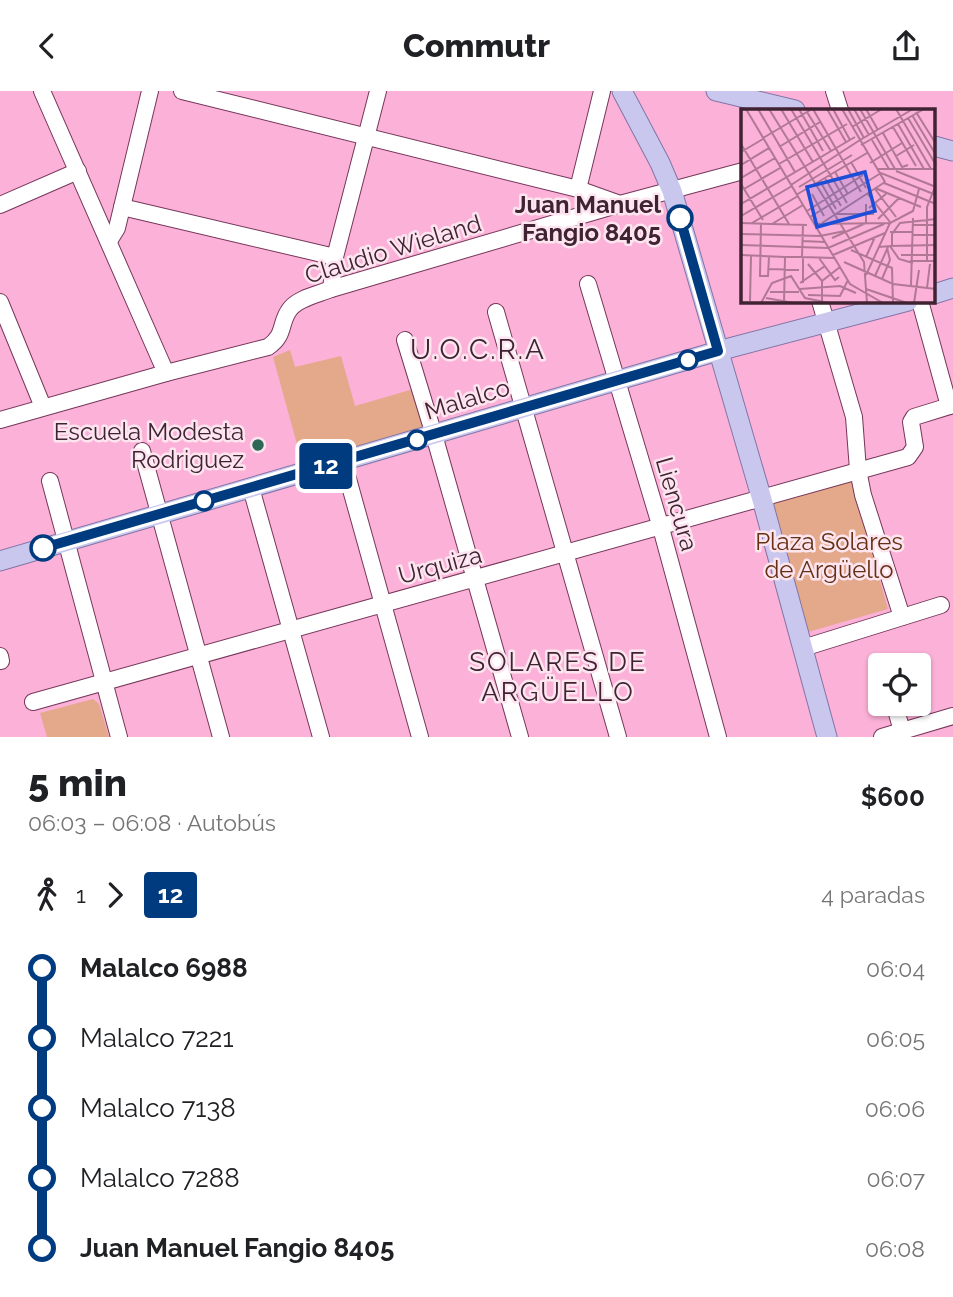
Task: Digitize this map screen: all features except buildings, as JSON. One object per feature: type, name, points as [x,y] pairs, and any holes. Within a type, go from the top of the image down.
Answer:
[{"type":"main road","points":[[622,91],[672,191],[828,737]]},
{"type":"main road","points":[[716,91],[791,109]]},
{"type":"main road","points":[[936,147],[953,151]]},
{"type":"main road","points":[[936,293],[953,288]]},
{"type":"main road","name":"Malalco","points":[[0,561],[718,351],[901,303]]},
{"type":"street","points":[[43,91],[166,373]]},
{"type":"street","points":[[109,241],[117,228],[150,91]]},
{"type":"street","points":[[182,91],[578,189],[620,204]]},
{"type":"street","points":[[331,289],[335,257],[378,91]]},
{"type":"street","points":[[578,189],[602,91]]},
{"type":"street","points":[[834,91],[840,109]]},
{"type":"street","points":[[0,205],[78,171]]},
{"type":"street","name":"Claudio Wieland","points":[[0,420],[268,347],[280,336],[286,315],[295,304],[331,289],[620,204],[741,172]]},
{"type":"street","points":[[122,207],[335,257]]},
{"type":"street","name":"Liencura","points":[[588,284],[718,737]]},
{"type":"street","points":[[0,302],[43,407]]},
{"type":"street","points":[[821,303],[853,417],[858,470],[902,617]]},
{"type":"street","points":[[921,303],[951,405]]},
{"type":"street","points":[[496,311],[618,737]]},
{"type":"street","points":[[405,340],[520,737]]},
{"type":"street","name":"Urquiza","points":[[33,702],[660,528],[911,455],[915,447],[911,427],[914,417],[951,405]]},
{"type":"street","points":[[142,451],[221,737]]},
{"type":"street","points":[[343,461],[421,737]]},
{"type":"street","points":[[50,481],[119,737]]},
{"type":"street","points":[[251,488],[321,737]]},
{"type":"street","points":[[803,648],[941,605]]},
{"type":"street","points":[[898,716],[902,731]]},
{"type":"street","points":[[882,737],[953,716]]},
{"type":"green space","points":[[290,350],[295,367],[341,356],[355,406],[417,388],[427,430],[303,466],[273,357]]},
{"type":"green space","name":"Plaza Solares de Argüello","points":[[851,478],[888,609],[808,632],[771,500]]},
{"type":"green space","points":[[93,699],[99,704],[109,737],[47,737],[40,713]]},
{"type":"bus line","name":"12","points":[[43,548],[718,351],[680,218]]},
{"type":"place","name":"Juan Manuel Fangio 8405","points":[[680,218]]},
{"type":"place","name":"Escuela Modesta Rodriguez","points":[[258,445]]},
{"type":"district","name":"U.O.C.R.A","points":[[478,349]]},
{"type":"district","name":"SOLARES DE ARGÜELLO","points":[[558,676]]}]
